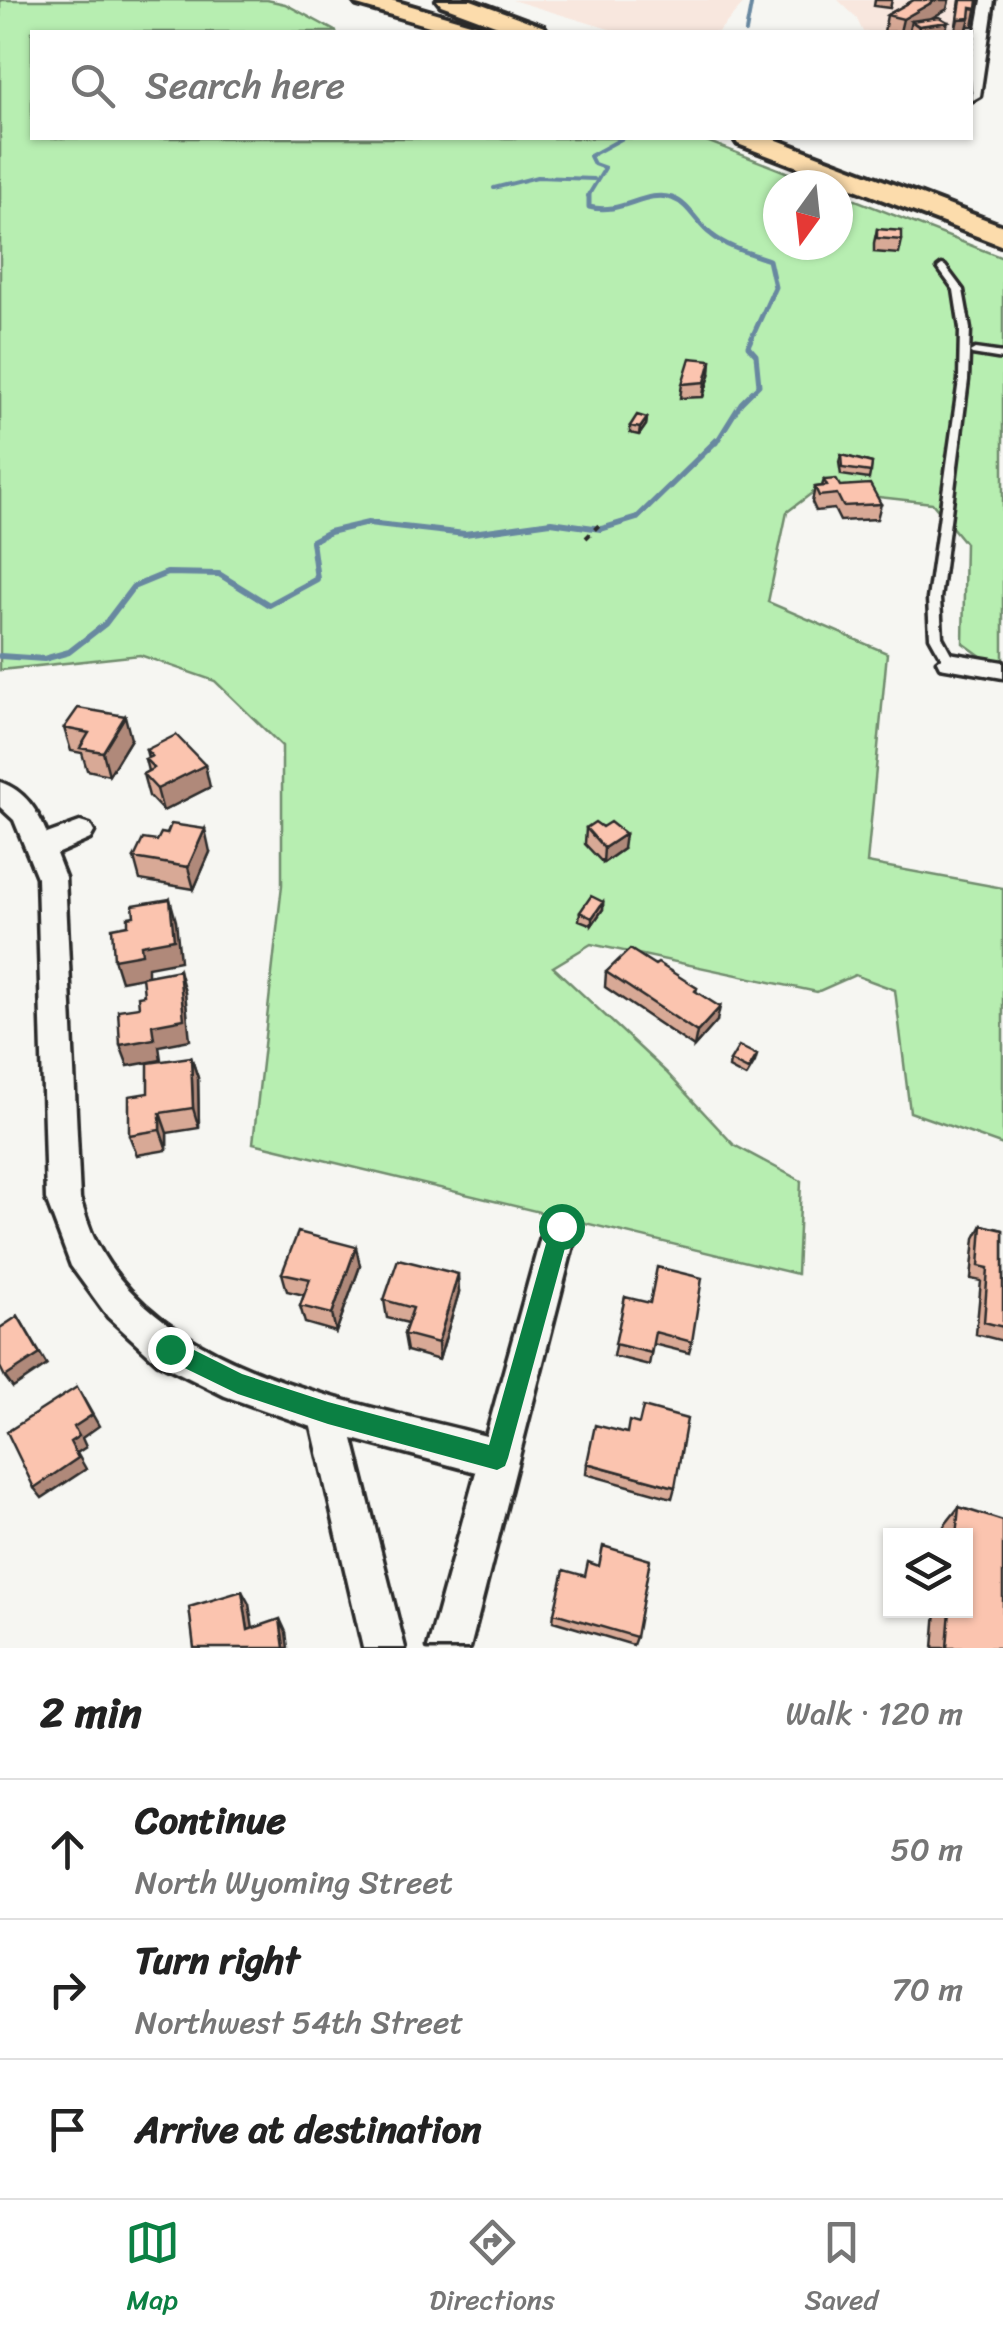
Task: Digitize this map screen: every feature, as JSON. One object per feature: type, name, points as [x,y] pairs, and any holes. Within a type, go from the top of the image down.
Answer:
[{"type":"highway","points":[[365,0],[468,30]]},
{"type":"highway","points":[[449,0],[531,30]]},
{"type":"highway","points":[[753,140],[1003,237]]},
{"type":"highway","points":[[819,140],[1003,208]]},
{"type":"street","points":[[973,96],[986,68],[993,2]]},
{"type":"street","points":[[949,661],[1003,670]]},
{"type":"street","points":[[0,792],[25,814],[51,877],[64,1199],[83,1254],[120,1305],[170,1349],[238,1383],[328,1413],[497,1458]]},
{"type":"street","points":[[40,849],[80,832]]},
{"type":"street","points":[[449,1648],[561,1226]]},
{"type":"street","points":[[328,1413],[384,1648]]},
{"type":"lane","points":[[942,268],[958,276],[971,296],[976,352],[964,450],[938,585],[935,635],[949,661]]},
{"type":"lane","points":[[976,352],[1003,356]]},
{"type":"path","points":[[586,538],[602,522]]},
{"type":"shaded area","points":[[512,0],[747,0],[720,30],[612,30]]},
{"type":"shaded area","points":[[838,0],[976,0],[972,30],[862,30],[856,17]]},
{"type":"green space","points":[[0,0],[267,0],[285,4],[333,30],[30,30],[30,140],[704,140],[781,170],[763,170],[763,260],[853,260],[853,199],[1003,258],[1003,662],[985,659],[963,643],[965,543],[932,503],[816,490],[787,512],[768,602],[887,653],[867,863],[1003,888],[1003,1145],[910,1112],[895,990],[855,975],[817,992],[591,944],[553,967],[666,1072],[734,1145],[801,1181],[797,1274],[253,1143],[282,885],[282,746],[215,681],[140,655],[0,670]]},
{"type":"building","points":[[914,0],[936,0],[903,19],[887,15]]},
{"type":"building","points":[[961,0],[978,0],[977,9],[971,8],[970,18],[958,19]]},
{"type":"building","points":[[939,17],[948,22],[919,26],[911,21]]},
{"type":"building","points":[[877,229],[902,231],[902,240],[877,238]]},
{"type":"building","points":[[690,358],[711,360],[705,382],[682,384]]},
{"type":"building","points":[[637,415],[647,418],[640,428],[630,426]]},
{"type":"building","points":[[841,455],[872,463],[871,472],[842,468]]},
{"type":"building","points":[[836,479],[840,486],[870,484],[881,504],[843,506],[837,494],[819,496],[815,487],[827,486],[824,480]]},
{"type":"building","points":[[78,708],[125,716],[103,752],[80,748],[89,733],[64,728]]},
{"type":"building","points":[[176,735],[205,765],[157,789],[143,774],[154,768],[145,759],[152,756],[146,750]]},
{"type":"building","points":[[595,822],[602,827],[610,822],[625,834],[604,848],[586,828]]},
{"type":"building","points":[[171,824],[205,829],[188,867],[134,858],[143,839],[157,841],[161,833],[167,834]]},
{"type":"building","points":[[591,896],[603,902],[592,918],[580,912]]},
{"type":"building","points":[[170,899],[174,939],[141,945],[142,954],[114,959],[112,928],[128,925],[128,917],[134,916],[133,905]]},
{"type":"building","points":[[630,949],[697,988],[695,991],[720,1007],[697,1032],[606,972]]},
{"type":"building","points":[[179,970],[184,1019],[152,1025],[154,1039],[120,1045],[118,1010],[139,1007],[138,996],[144,995],[142,977]]},
{"type":"building","points":[[739,1046],[757,1055],[748,1070],[730,1061]]},
{"type":"building","points":[[191,1057],[193,1108],[160,1113],[160,1130],[129,1135],[129,1096],[148,1093],[148,1063]]},
{"type":"building","points":[[982,1225],[1003,1230],[1003,1327],[984,1322],[988,1268],[979,1266]]},
{"type":"building","points":[[298,1232],[356,1247],[332,1314],[300,1306],[310,1279],[282,1273]]},
{"type":"building","points":[[398,1259],[458,1274],[438,1343],[404,1334],[413,1308],[384,1300]]},
{"type":"building","points":[[657,1267],[702,1278],[692,1342],[655,1332],[651,1353],[615,1344],[625,1297],[650,1303]]},
{"type":"building","points":[[18,1316],[40,1354],[5,1377],[0,1367],[0,1328]]},
{"type":"building","points":[[77,1387],[92,1415],[74,1427],[79,1436],[70,1442],[78,1458],[34,1488],[7,1432]]},
{"type":"building","points":[[643,1407],[687,1419],[675,1487],[587,1463],[595,1425],[627,1433],[629,1421],[639,1424]]},
{"type":"building","points":[[959,1507],[1003,1521],[1003,1648],[947,1648],[949,1618],[973,1618],[973,1528],[957,1528]]},
{"type":"building","points":[[603,1546],[650,1560],[636,1637],[554,1613],[564,1570],[585,1576],[588,1562],[599,1566]]},
{"type":"building","points":[[242,1591],[248,1630],[280,1619],[284,1648],[194,1648],[189,1607]]},
{"type":"waterway","points":[[746,30],[752,0]]},
{"type":"waterway","points":[[589,194],[605,168],[594,164],[590,156],[619,140]]},
{"type":"waterway","points":[[494,188],[537,177],[594,179]]},
{"type":"waterway","points":[[589,194],[589,207],[601,209],[652,197],[672,198],[718,240],[769,260],[775,287],[748,346],[756,355],[759,385],[741,403],[716,443]]},
{"type":"waterway","points":[[0,656],[44,659],[69,652],[105,624],[133,587],[167,573],[219,574],[269,605],[317,579],[312,541],[329,532],[368,523],[465,534],[551,522],[601,529],[637,518],[717,440]]},
{"type":"route","points":[[170,1349],[238,1383],[328,1413],[497,1458],[561,1226]]}]
